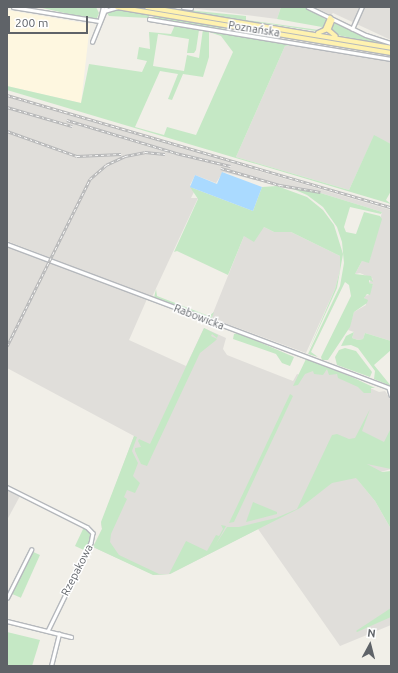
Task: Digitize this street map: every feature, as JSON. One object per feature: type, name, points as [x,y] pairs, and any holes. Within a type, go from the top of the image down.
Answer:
[{"type":"main road","name":"Poznańska","points":[[117,7],[391,53]]},
{"type":"main road","name":"Poznańska","points":[[147,7],[341,38],[391,48]]},
{"type":"main road","points":[[312,34],[325,30],[332,19]]},
{"type":"main road","points":[[332,19],[330,33],[341,38]]},
{"type":"street","points":[[13,7],[99,21]]},
{"type":"street","points":[[99,7],[103,11]]},
{"type":"street","points":[[92,42],[104,7]]},
{"type":"street","points":[[103,11],[117,7]]},
{"type":"street","points":[[184,7],[191,8]]},
{"type":"street","points":[[308,7],[352,29],[389,42]]},
{"type":"street","points":[[352,29],[362,7]]},
{"type":"street","points":[[149,19],[391,59]]},
{"type":"street","name":"Rabowicka","points":[[7,244],[390,388]]},
{"type":"street","points":[[390,388],[391,395]]},
{"type":"street","name":"Rzepakowa","points":[[7,487],[87,527],[93,533],[91,543],[48,631]]},
{"type":"street","points":[[7,598],[31,550]]},
{"type":"street","points":[[7,621],[71,636]]},
{"type":"street","points":[[51,666],[59,634]]},
{"type":"shaded area","points":[[183,7],[281,7],[277,19]]},
{"type":"shaded area","points":[[314,7],[391,7],[391,40],[333,13],[331,15]]},
{"type":"shaded area","points":[[7,10],[90,24],[81,103],[7,86]]},
{"type":"shaded area","points":[[285,46],[309,46],[391,61],[391,144],[374,136],[349,190],[236,157]]},
{"type":"shaded area","points":[[7,97],[391,210],[391,341],[365,333],[363,339],[358,340],[352,338],[354,332],[348,330],[354,312],[366,305],[364,296],[369,295],[373,284],[368,283],[373,279],[360,273],[355,274],[362,261],[369,262],[382,212],[314,191],[290,189],[223,172],[216,183],[195,175],[190,185],[195,190],[191,198],[198,198],[152,297],[7,241]]},
{"type":"shaded area","points":[[264,227],[274,232],[291,232],[340,256],[340,270],[335,289],[306,353],[211,318],[244,236]]},
{"type":"shaded area","points":[[7,247],[147,299],[129,340],[186,366],[204,328],[226,338],[223,349],[227,355],[293,381],[297,374],[300,375],[307,360],[379,392],[385,391],[391,400],[391,469],[357,479],[375,501],[391,529],[391,625],[340,646],[258,529],[170,574],[154,575],[93,547],[102,529],[101,524],[134,436],[7,368]]},
{"type":"shaded area","points":[[7,489],[20,496],[7,520]]},
{"type":"green space","points":[[38,7],[96,7],[99,13],[97,18],[91,19]]},
{"type":"green space","points":[[157,7],[246,16],[246,20],[319,30],[322,27],[277,19],[281,7],[305,7],[327,20],[325,29],[316,31]]},
{"type":"green space","points":[[112,9],[150,15],[148,18],[109,16],[107,13]]},
{"type":"green space","points":[[150,11],[175,13],[391,51]]},
{"type":"green space","points":[[156,16],[219,26],[225,29],[152,18]]},
{"type":"green space","points":[[337,23],[365,37],[391,44],[391,46],[337,35],[331,30],[333,24]]},
{"type":"green space","points":[[175,25],[199,30],[196,50],[194,53],[187,53],[189,39],[158,34],[153,66],[184,71],[187,55],[199,58],[203,29],[292,45],[285,46],[236,157],[349,190],[374,135],[391,144],[391,191],[386,200],[391,204],[7,90],[7,86],[81,103],[89,64],[142,72],[147,61],[137,59],[139,47],[150,49],[149,32],[171,34]],"holes":[[[209,32],[221,36],[233,52],[196,135],[167,127],[164,135],[135,127],[160,71],[178,74],[168,99],[172,100],[183,74],[203,77],[209,57]]]},
{"type":"green space","points":[[277,186],[307,197],[323,210],[334,225],[343,254],[337,288],[307,354],[335,289],[340,270],[340,256],[291,232],[274,232],[264,227],[254,242],[244,236],[228,275],[177,251],[174,252],[198,199],[190,187],[253,211],[262,187]]},
{"type":"green space","points":[[291,188],[314,191],[382,212],[381,214],[350,207],[344,227],[346,232],[356,234],[364,212],[380,216],[382,219],[369,263],[362,261],[355,274],[371,276],[373,282],[369,280],[369,283],[373,284],[370,295],[367,294],[364,298],[368,300],[367,303],[354,312],[350,327],[328,360],[322,360],[321,357],[351,296],[349,285],[345,282],[311,352],[318,357],[308,354],[340,286],[344,263],[342,242],[337,227],[323,207],[307,195]]},
{"type":"green space","points":[[156,289],[157,296],[209,316],[214,312],[211,320],[154,298]]},
{"type":"green space","points":[[204,328],[218,335],[217,338],[212,334],[211,336],[217,339],[200,353],[147,466],[141,464],[135,451],[135,448],[141,447],[138,441],[139,439],[150,444]]},
{"type":"green space","points":[[354,332],[352,338],[358,340],[363,339],[365,333],[391,341],[391,350],[374,365],[391,386],[374,379],[375,371],[358,348],[351,345],[341,346],[346,336]]},
{"type":"green space","points":[[238,333],[294,357],[290,366],[282,363],[276,354],[233,339],[234,334]]},
{"type":"green space","points":[[345,348],[356,351],[372,372],[370,377],[337,365],[335,357],[339,350]]},
{"type":"green space","points":[[306,359],[352,377],[375,388],[371,388],[371,393],[364,393],[358,387],[338,378],[337,374],[329,375],[327,369],[323,375],[314,374],[313,371],[305,374],[298,385],[293,386]]},
{"type":"green space","points":[[290,394],[293,396],[234,522],[229,523]]},
{"type":"green space","points":[[370,409],[362,431],[384,442],[391,428],[391,469],[367,464],[382,472],[391,471],[391,529],[375,501],[356,478],[332,483],[300,508],[170,574],[153,575],[93,547],[102,529],[101,522],[134,436],[137,437],[132,451],[138,463],[133,476],[140,483],[135,493],[127,490],[124,497],[127,499],[111,534],[110,542],[119,555],[159,574],[169,574],[186,541],[207,551],[216,535],[219,536],[223,529],[221,525],[226,526],[216,544],[227,527],[239,527],[276,518],[297,509],[332,435],[337,434],[349,439],[355,438]]},
{"type":"green space","points":[[253,502],[277,512],[277,514],[246,522]]},
{"type":"green space","points":[[84,527],[90,530],[92,537],[86,551],[75,546]]},
{"type":"green space","points":[[29,550],[40,555],[21,598],[10,593]]},
{"type":"green space","points":[[391,608],[391,617],[357,632],[356,631]]},
{"type":"green space","points":[[7,632],[40,640],[32,666],[7,666]]},
{"type":"water","points":[[222,172],[262,187],[253,211],[190,187],[195,175],[217,184]]},
{"type":"railway","points":[[7,95],[391,207]]},
{"type":"railway","points":[[7,107],[72,126]]},
{"type":"railway","points":[[67,120],[176,153],[230,166]]},
{"type":"railway","points":[[7,131],[77,156],[121,154]]},
{"type":"railway","points":[[7,346],[90,179],[106,165],[125,156],[145,152],[165,154]]},
{"type":"railway","points":[[221,168],[280,185],[320,192]]}]
